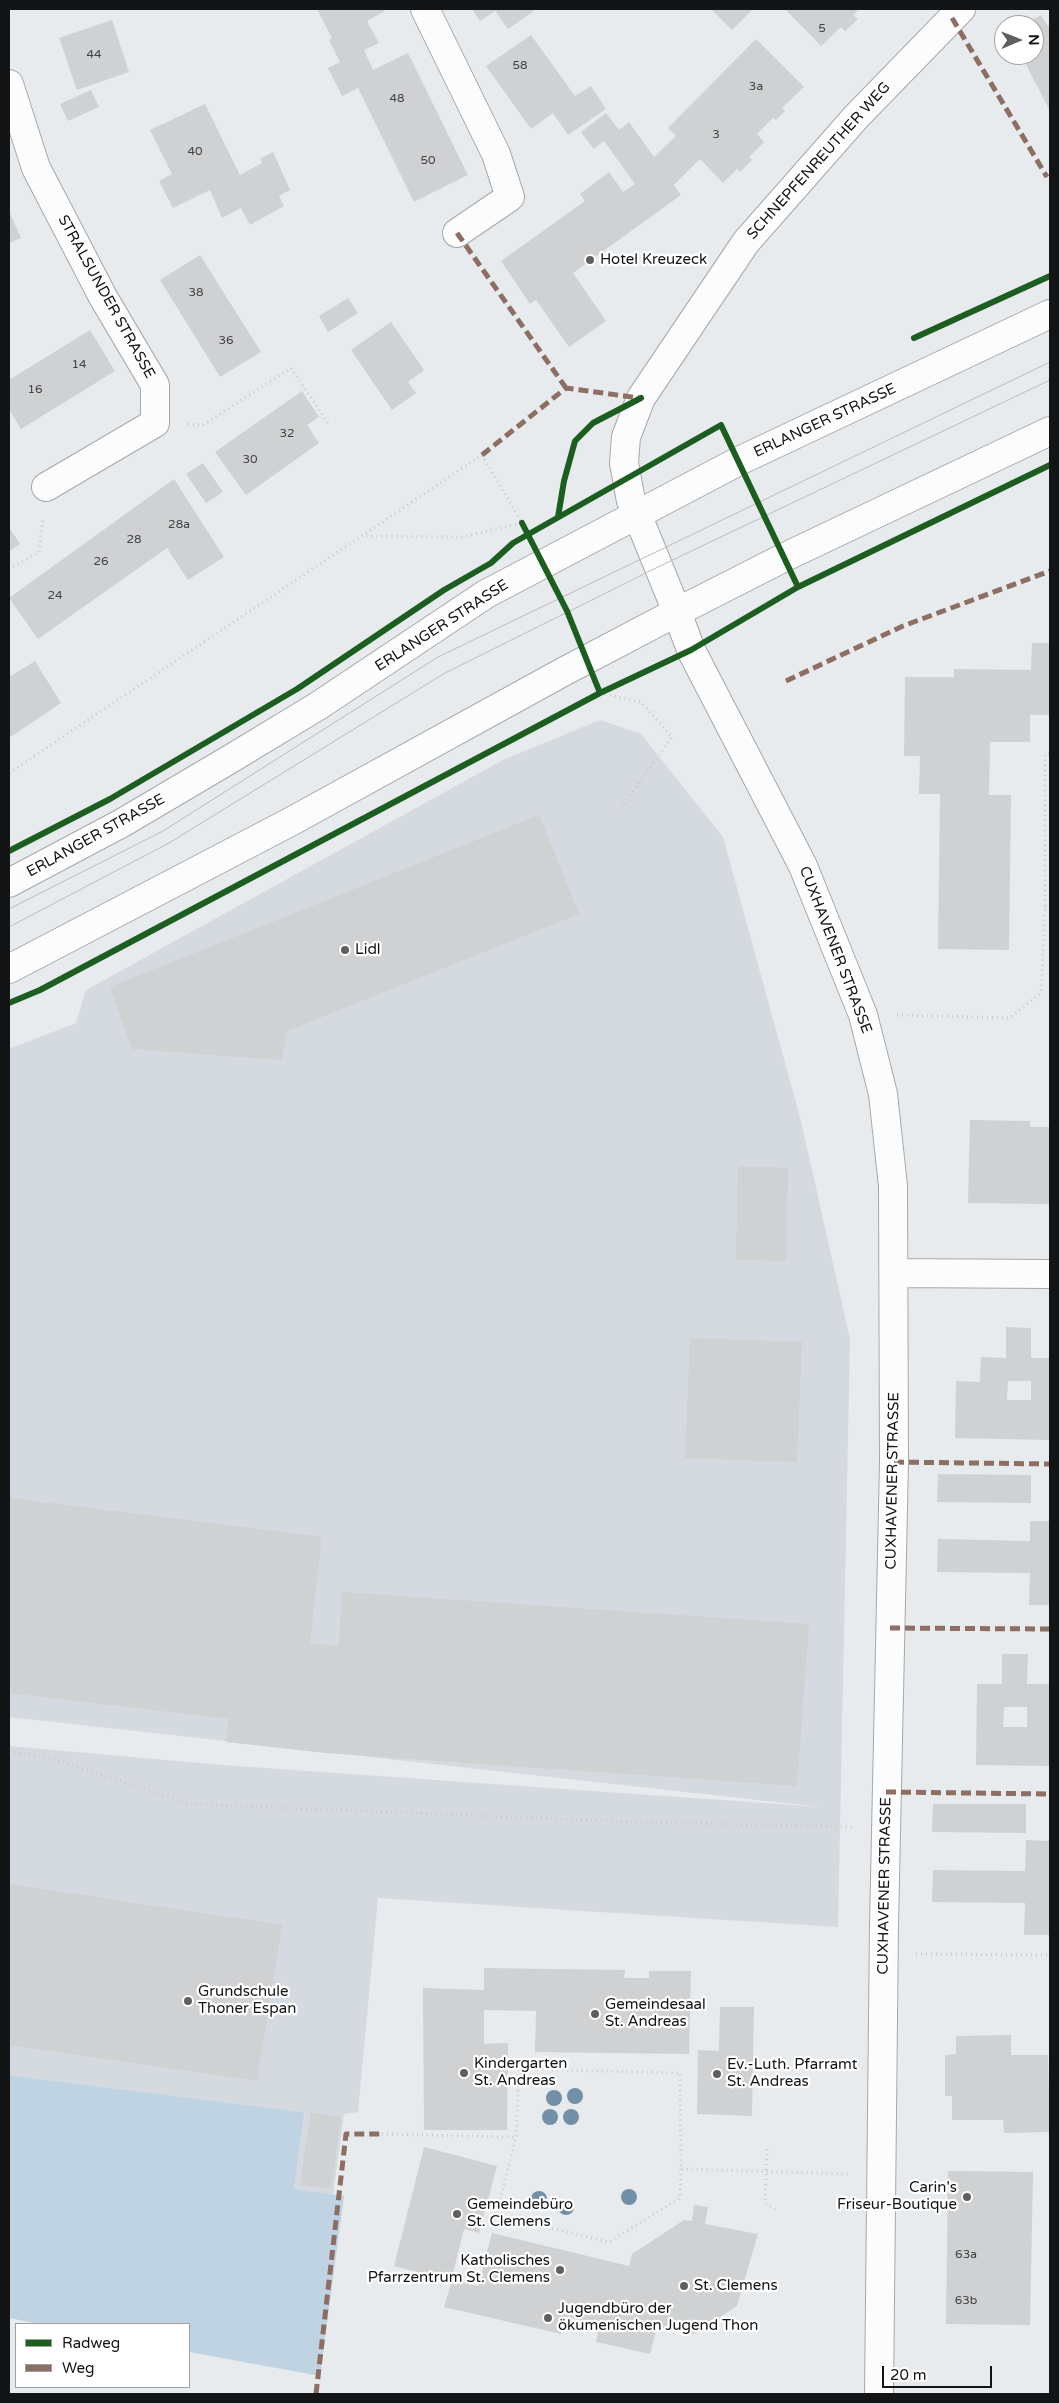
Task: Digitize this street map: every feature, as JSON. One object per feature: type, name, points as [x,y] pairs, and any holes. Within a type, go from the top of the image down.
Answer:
[{"type":"street","points":[[425,9],[496,154],[510,196],[457,233]]},
{"type":"street","name":"SCHNEPFENREUTHER WEG","points":[[677,612],[631,501],[624,463],[626,437],[641,398],[746,242],[850,124],[961,9]]},
{"type":"street","name":"STRALSUNDER STRASSE","points":[[9,84],[36,168],[103,297],[155,385],[156,423]]},
{"type":"street","name":"ERLANGER STRASSE","points":[[9,884],[122,823],[318,706],[486,594],[739,461],[1050,314]]},
{"type":"street","points":[[46,487],[156,423]]},
{"type":"street","points":[[9,969],[292,821],[563,672],[677,612],[785,557],[1050,431]]},
{"type":"street","name":"CUXHAVENER STRASSE","points":[[677,612],[690,650],[803,866],[863,1015],[883,1094],[893,1186],[894,1462],[880,2175],[879,2394]]},
{"type":"street","points":[[894,1273],[1050,1274]]},
{"type":"path","points":[[156,423],[203,425],[291,368],[330,426]]},
{"type":"path","points":[[9,773],[482,455],[522,523],[462,537],[363,536]]},
{"type":"path","points":[[9,569],[39,552],[46,487]]},
{"type":"path","points":[[600,694],[640,702],[672,737],[619,811]]},
{"type":"path","points":[[863,1015],[1009,1018],[1041,993],[1045,907],[1045,754],[1050,754]]},
{"type":"path","points":[[1045,907],[1050,907]]},
{"type":"path","points":[[9,1752],[56,1759],[191,1804],[638,1822],[886,1828]]},
{"type":"path","points":[[884,1954],[1050,1955]]},
{"type":"path","points":[[519,2069],[680,2073],[681,2169],[680,2198],[609,2242],[496,2215],[516,2137],[519,2069]]},
{"type":"path","points":[[382,2134],[516,2137]]},
{"type":"path","points":[[767,2149],[765,2203],[778,2211]]},
{"type":"path","points":[[681,2169],[880,2175]]},
{"type":"shaded area","points":[[600,720],[641,734],[723,837],[801,1121],[850,1339],[838,1927],[378,1898],[358,2112],[344,2114],[333,2195],[294,2189],[303,2112],[9,2075],[9,1746],[222,1765],[821,1807],[9,1717],[9,1049],[76,1023],[86,990],[503,760]]},
{"type":"shaded area","points":[[9,2075],[304,2112],[294,2189],[344,2196],[320,2376],[190,2352],[190,2323],[35,2323],[9,2318]]},
{"type":"building","points":[[317,9],[384,9],[385,11],[367,21],[379,43],[364,50],[373,70],[408,53],[468,175],[414,202],[358,88],[342,96],[328,68],[340,62],[329,40],[332,38]]},
{"type":"building","points":[[472,9],[532,9],[534,11],[508,29],[495,11],[480,21]]},
{"type":"building","points":[[711,9],[753,9],[732,30]]},
{"type":"building","points":[[785,9],[859,9],[853,15],[858,19],[845,31],[841,27],[821,46]]},
{"type":"building","points":[[112,20],[129,72],[77,90],[59,38]]},
{"type":"building","points":[[1044,20],[1048,26],[1050,25],[1050,111],[1026,65],[1044,65]]},
{"type":"building","points":[[531,35],[575,96],[591,86],[606,109],[568,135],[553,113],[531,129],[486,66]]},
{"type":"building","points":[[756,39],[804,87],[782,108],[785,111],[776,120],[773,118],[757,134],[764,142],[749,157],[752,160],[740,172],[737,169],[723,183],[700,159],[674,185],[681,195],[573,273],[606,321],[569,347],[536,300],[530,304],[501,261],[585,201],[580,194],[609,172],[623,192],[635,184],[604,141],[594,149],[581,132],[606,113],[619,130],[629,122],[654,157],[676,136],[668,128]]},
{"type":"building","points":[[91,90],[99,107],[68,121],[60,104]]},
{"type":"building","points":[[205,104],[240,175],[262,163],[260,159],[273,152],[290,190],[279,196],[284,206],[250,225],[241,208],[222,218],[210,190],[173,208],[159,181],[172,174],[150,130]]},
{"type":"building","points":[[9,211],[21,238],[9,243]]},
{"type":"building","points":[[200,255],[261,352],[220,377],[160,280]]},
{"type":"building","points":[[348,298],[358,313],[328,332],[319,316]]},
{"type":"building","points":[[391,322],[424,370],[408,382],[416,393],[392,410],[351,350]]},
{"type":"building","points":[[90,330],[115,371],[21,429],[9,409],[9,380]]},
{"type":"building","points":[[302,391],[319,417],[307,425],[319,443],[246,495],[215,452]]},
{"type":"building","points":[[203,463],[223,492],[206,503],[186,474]]},
{"type":"building","points":[[174,479],[224,557],[188,580],[167,548],[38,639],[9,598]]},
{"type":"building","points":[[9,527],[20,544],[9,551]]},
{"type":"building","points":[[1032,643],[1050,643],[1050,715],[1030,715],[1030,742],[990,742],[989,795],[1011,795],[1009,950],[938,949],[940,794],[919,794],[920,756],[904,756],[905,677],[954,677],[954,669],[1031,670]]},
{"type":"building","points":[[35,661],[61,703],[9,738],[9,677]]},
{"type":"building","name":"Lidl","points":[[539,815],[579,914],[287,1031],[282,1060],[132,1049],[110,987]]},
{"type":"building","points":[[970,1120],[1030,1121],[1030,1127],[1050,1127],[1050,1204],[968,1203]]},
{"type":"building","points":[[738,1166],[788,1168],[786,1261],[736,1260]]},
{"type":"building","points":[[1006,1327],[1031,1328],[1031,1358],[1050,1358],[1050,1440],[955,1438],[956,1381],[980,1382],[981,1357],[1006,1358]],"holes":[[[1008,1381],[1031,1381],[1031,1400],[1007,1400]]]},
{"type":"building","points":[[690,1338],[802,1342],[797,1462],[685,1458]]},
{"type":"building","points":[[938,1474],[1031,1475],[1031,1503],[937,1502]]},
{"type":"building","points":[[9,1498],[322,1537],[310,1643],[339,1646],[342,1592],[809,1624],[797,1786],[326,1753],[226,1742],[229,1719],[9,1693]]},
{"type":"building","points":[[1030,1521],[1050,1521],[1050,1605],[1029,1605],[1030,1573],[937,1572],[938,1539],[1030,1541]]},
{"type":"building","points":[[1002,1654],[1028,1654],[1027,1684],[1050,1684],[1050,1766],[976,1765],[977,1684],[1002,1684]],"holes":[[[1004,1707],[1027,1707],[1027,1727],[1003,1727]]]},
{"type":"building","points":[[933,1804],[1026,1804],[1026,1833],[932,1832]]},
{"type":"building","points":[[1026,1840],[1050,1841],[1050,1935],[1024,1935],[1025,1903],[932,1902],[933,1870],[1025,1871]]},
{"type":"building","points":[[9,1884],[282,1925],[257,2081],[9,2045]]},
{"type":"building","points":[[484,1968],[625,1970],[624,1978],[649,1978],[649,1971],[691,1971],[689,2054],[535,2052],[536,2011],[484,2010],[484,2044],[508,2043],[507,2130],[424,2130],[423,1988],[484,1990]]},
{"type":"building","points":[[720,2007],[754,2007],[752,2116],[697,2114],[698,2050],[719,2051]]},
{"type":"building","points":[[1011,2035],[1011,2055],[1048,2055],[1050,2132],[1004,2133],[1003,2120],[952,2120],[952,2096],[945,2096],[945,2055],[956,2054],[956,2036]]},
{"type":"building","points":[[311,2112],[341,2117],[331,2189],[300,2185]]},
{"type":"building","points":[[424,2147],[497,2166],[479,2233],[464,2229],[451,2281],[394,2266]]},
{"type":"building","points":[[948,2171],[1033,2172],[1030,2325],[946,2324]]},
{"type":"building","points":[[694,2205],[708,2207],[705,2224],[758,2234],[737,2306],[694,2334],[657,2327],[650,2354],[596,2342],[599,2325],[566,2317],[561,2334],[444,2307],[452,2280],[478,2286],[492,2233],[629,2266],[632,2254],[684,2220],[692,2221]]},
{"type":"tram line","points":[[9,909],[163,831],[438,657],[1050,362]]},
{"type":"tram line","points":[[9,927],[169,843],[445,673],[660,566],[1050,380]]},
{"type":"marked path","points":[[952,18],[1047,177]]},
{"type":"marked path","points":[[457,233],[566,388]]},
{"type":"marked path","points":[[482,455],[566,388],[639,398]]},
{"type":"marked path","points":[[786,681],[903,626],[1050,571]]},
{"type":"marked path","points":[[894,1462],[1050,1464]]},
{"type":"marked path","points":[[890,1628],[1050,1629]]},
{"type":"marked path","points":[[886,1792],[1050,1794]]},
{"type":"marked path","points":[[316,2394],[346,2134],[382,2134]]},
{"type":"cycle path","points":[[914,338],[1050,276]]},
{"type":"cycle path","points":[[558,517],[564,481],[575,441],[593,423],[641,398]]},
{"type":"cycle path","points":[[9,851],[110,799],[297,689],[444,590],[491,563],[513,543],[721,425],[798,587]]},
{"type":"cycle path","points":[[9,1003],[40,990],[600,693],[691,650],[798,587],[1050,465]]},
{"type":"cycle path","points":[[522,523],[567,611],[600,693]]},
{"type":"place","name":"Hotel Kreuzeck","points":[[590,260]]},
{"type":"place","name":"Lidl","points":[[345,950]]},
{"type":"place","name":"Grundschule Thoner Espan","points":[[188,2001]]},
{"type":"place","name":"Gemeindesaal St. Andreas","points":[[595,2014]]},
{"type":"place","name":"Kindergarten St. Andreas","points":[[464,2073]]},
{"type":"place","name":"Ev.-Luth. Pfarramt St. Andreas","points":[[717,2074]]},
{"type":"place","name":"Carin's Friseur-Boutique","points":[[967,2197]]},
{"type":"place","name":"Gemeindebüro St. Clemens","points":[[457,2214]]},
{"type":"place","name":"Katholisches Pfarrzentrum St. Clemens","points":[[560,2270]]},
{"type":"place","name":"St. Clemens","points":[[684,2286]]},
{"type":"place","name":"Jugendbüro der ökumenischen Jugend Thon","points":[[548,2318]]}]
